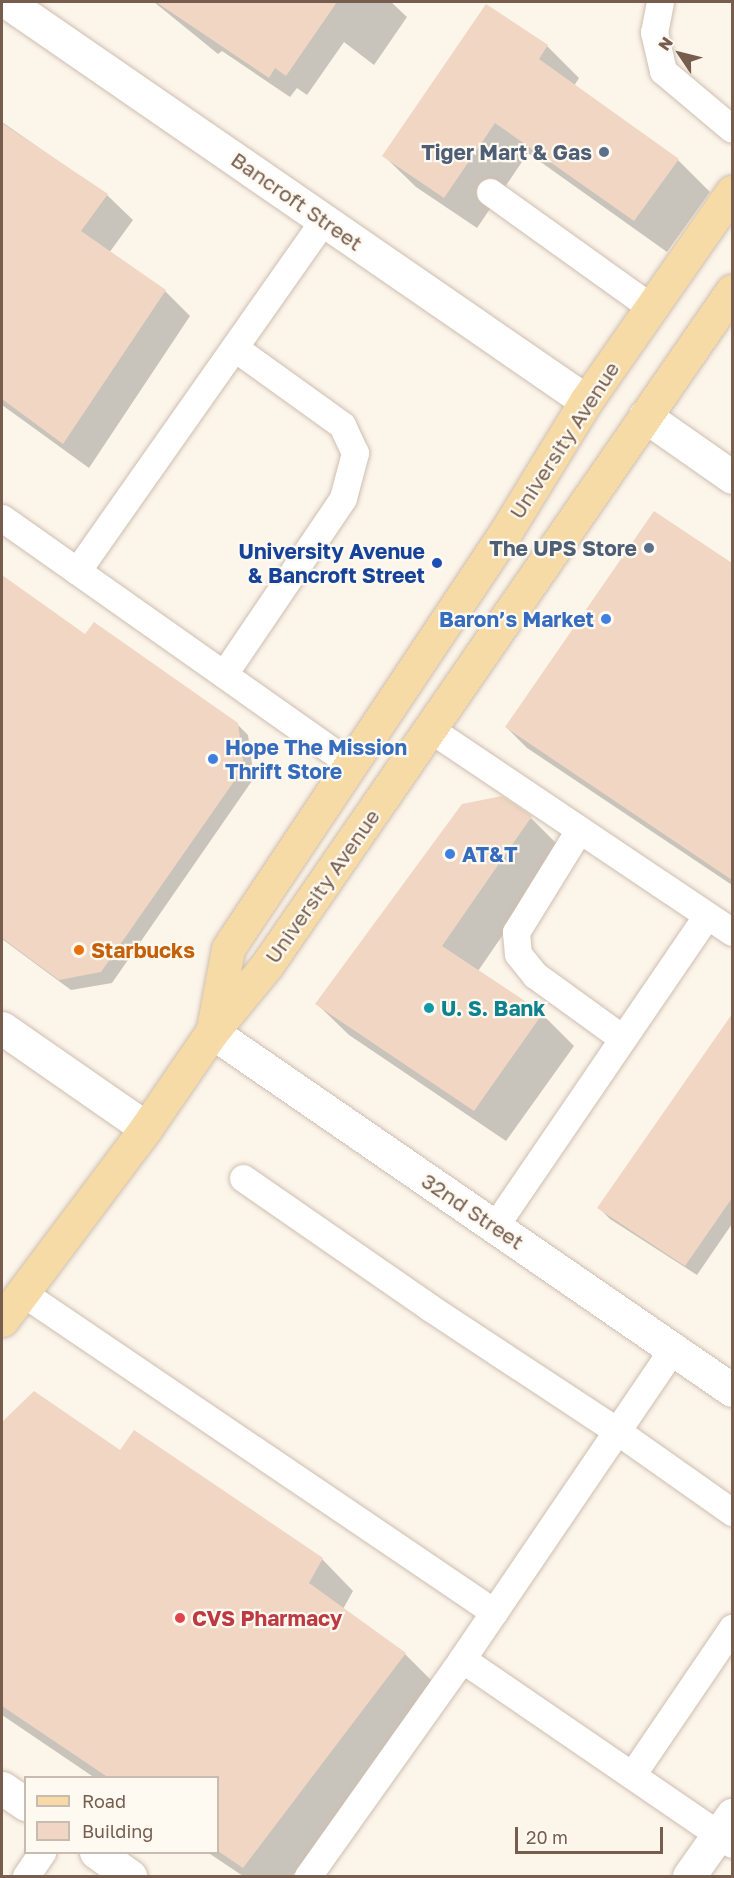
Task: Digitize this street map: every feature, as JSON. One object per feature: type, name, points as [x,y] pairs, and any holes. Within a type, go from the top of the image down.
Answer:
[{"type":"main road","name":"University Avenue","points":[[212,1032],[228,949],[505,533],[586,401],[732,192]]},
{"type":"main road","name":"University Avenue","points":[[2,1320],[146,1128],[212,1032],[267,965],[732,293]]},
{"type":"street","name":"Bancroft Street","points":[[8,2],[586,401]]},
{"type":"street","points":[[645,416],[732,477]]},
{"type":"street","points":[[2,1028],[146,1128]]},
{"type":"street","name":"32nd Street","points":[[212,1032],[732,1390]]},
{"type":"street","points":[[2,1788],[24,1803]]},
{"type":"street","points":[[689,1876],[728,1831]]},
{"type":"street","points":[[99,1854],[130,1876]]},
{"type":"lane","points":[[660,2],[654,32],[663,71],[732,129]]},
{"type":"lane","points":[[490,192],[652,308]]},
{"type":"lane","points":[[77,571],[324,220]]},
{"type":"lane","points":[[224,674],[343,498],[355,453],[342,425],[235,348]]},
{"type":"lane","points":[[2,518],[351,764]]},
{"type":"lane","points":[[430,729],[732,932]]},
{"type":"lane","points":[[579,830],[516,932],[518,954],[535,975],[622,1038]]},
{"type":"lane","points":[[495,1226],[706,915]]},
{"type":"lane","points":[[243,1178],[429,1307],[617,1431],[732,1512]]},
{"type":"lane","points":[[23,1293],[494,1612]]},
{"type":"lane","points":[[308,1876],[462,1659],[673,1349]]},
{"type":"lane","points":[[632,1775],[732,1628]]},
{"type":"lane","points":[[462,1659],[632,1775],[728,1831]]},
{"type":"lane","points":[[26,1876],[41,1854]]},
{"type":"building","points":[[156,2],[337,2],[286,76],[275,68],[269,78]]},
{"type":"building","points":[[486,4],[548,45],[539,59],[679,159],[634,221],[495,123],[444,198],[382,156]]},
{"type":"building","points":[[2,123],[108,194],[81,231],[166,290],[63,444],[2,399]]},
{"type":"building","points":[[654,511],[732,563],[732,880],[505,727]]},
{"type":"building","points":[[2,575],[85,634],[94,622],[238,723],[244,767],[101,972],[59,980],[2,938]]},
{"type":"building","name":"U. S. Bank","points":[[502,796],[532,816],[442,946],[543,1013],[474,1111],[315,1004],[462,804]]},
{"type":"building","points":[[732,1014],[732,1198],[685,1266],[597,1208]]},
{"type":"building","name":"CVS Pharmacy","points":[[34,1391],[120,1450],[134,1430],[323,1558],[309,1583],[406,1653],[243,1868],[219,1852],[219,1776],[106,1776],[2,1706],[2,1422]]},
{"type":"place","name":"Tiger Mart & Gas","points":[[604,152]]},
{"type":"place","name":"The UPS Store","points":[[649,548]]},
{"type":"place","name":"University Avenue & Bancroft Street","points":[[437,563]]},
{"type":"place","name":"Baron’s Market","points":[[606,619]]},
{"type":"place","name":"Hope The Mission Thrift Store","points":[[213,759]]},
{"type":"place","name":"AT&T","points":[[450,854]]},
{"type":"place","name":"Starbucks","points":[[79,950]]},
{"type":"place","name":"U. S. Bank","points":[[429,1008]]},
{"type":"place","name":"CVS Pharmacy","points":[[180,1618]]}]
